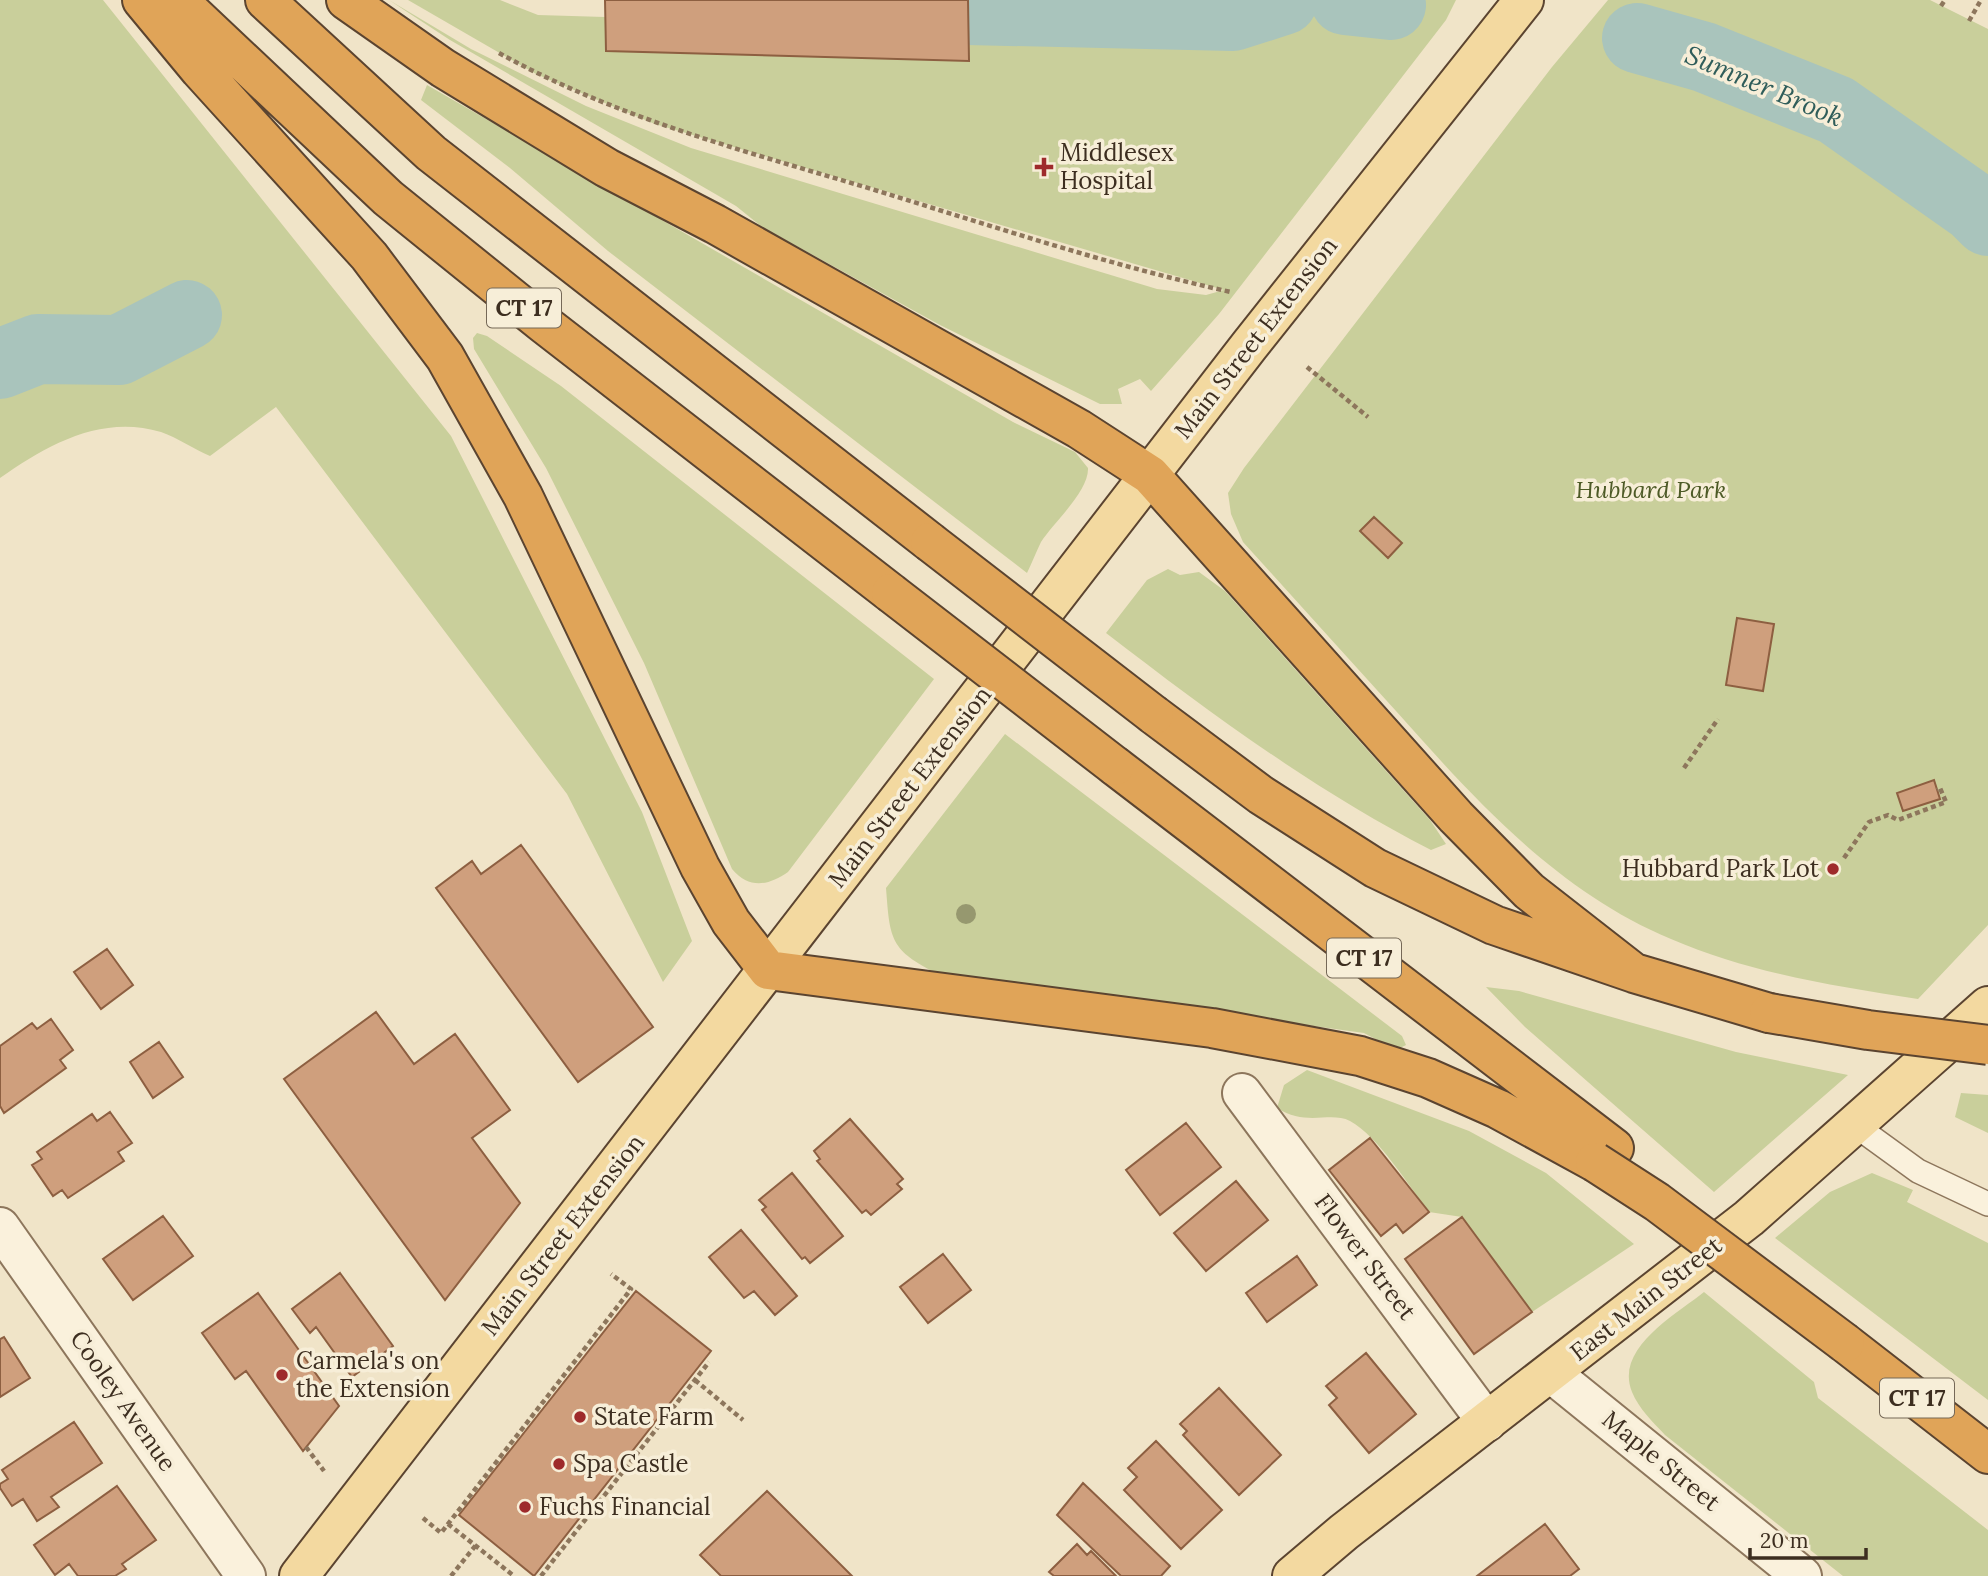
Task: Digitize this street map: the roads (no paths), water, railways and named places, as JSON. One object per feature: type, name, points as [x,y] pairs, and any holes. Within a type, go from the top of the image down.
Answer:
[{"type":"highway","points":[[142,0],[200,70],[369,256],[445,357],[535,519],[700,867],[731,922],[768,970],[1212,1028],[1360,1056],[1428,1077],[1605,1155]]},
{"type":"highway","name":"CT 17","points":[[178,0],[388,198],[544,324],[1115,766],[1605,1155],[1657,1202],[1988,1454]]},
{"type":"highway","name":"CT 17","points":[[265,0],[431,153],[1261,796],[1376,868],[1494,925],[1634,973],[1769,1013],[1868,1030],[1988,1045]]},
{"type":"highway","points":[[346,0],[443,68],[607,168],[715,224],[1079,429],[1150,475],[1456,817],[1530,891],[1634,973]]},
{"type":"main road","name":"Main Street Extension","points":[[299,1576],[1150,475],[1524,0]]},
{"type":"main road","name":"East Main Street","points":[[1292,1576],[1749,1217],[1856,1126],[1988,1006]]},
{"type":"street","name":"Flower Street","points":[[1242,1093],[1487,1422]]},
{"type":"street","name":"Cooley Avenue","points":[[0,1227],[246,1576]]},
{"type":"street","name":"Maple Street","points":[[1551,1373],[1802,1576]]},
{"type":"lane","points":[[1856,1126],[1918,1171],[1988,1204]]},
{"type":"waterway","name":"Sumner Brook","points":[[968,10],[1233,16],[1283,0]]},
{"type":"waterway","name":"Sumner Brook","points":[[1345,0],[1391,5]]},
{"type":"waterway","name":"Sumner Brook","points":[[1637,38],[1704,57],[1836,110],[1975,208],[1988,221]]},
{"type":"waterway","name":"Sumner Brook","points":[[0,364],[38,349],[119,350],[187,315]]},
{"type":"place","name":"Middlesex Hospital","points":[[1044,167]]},
{"type":"place","name":"Hubbard Park Lot","points":[[1833,869]]},
{"type":"place","name":"Carmela's on the Extension","points":[[282,1375]]},
{"type":"place","name":"State Farm","points":[[580,1417]]},
{"type":"place","name":"Spa Castle","points":[[559,1464]]},
{"type":"place","name":"Fuchs Financial","points":[[525,1507]]},
{"type":"park label","name":"Hubbard Park","points":[[1651,490]]}]
